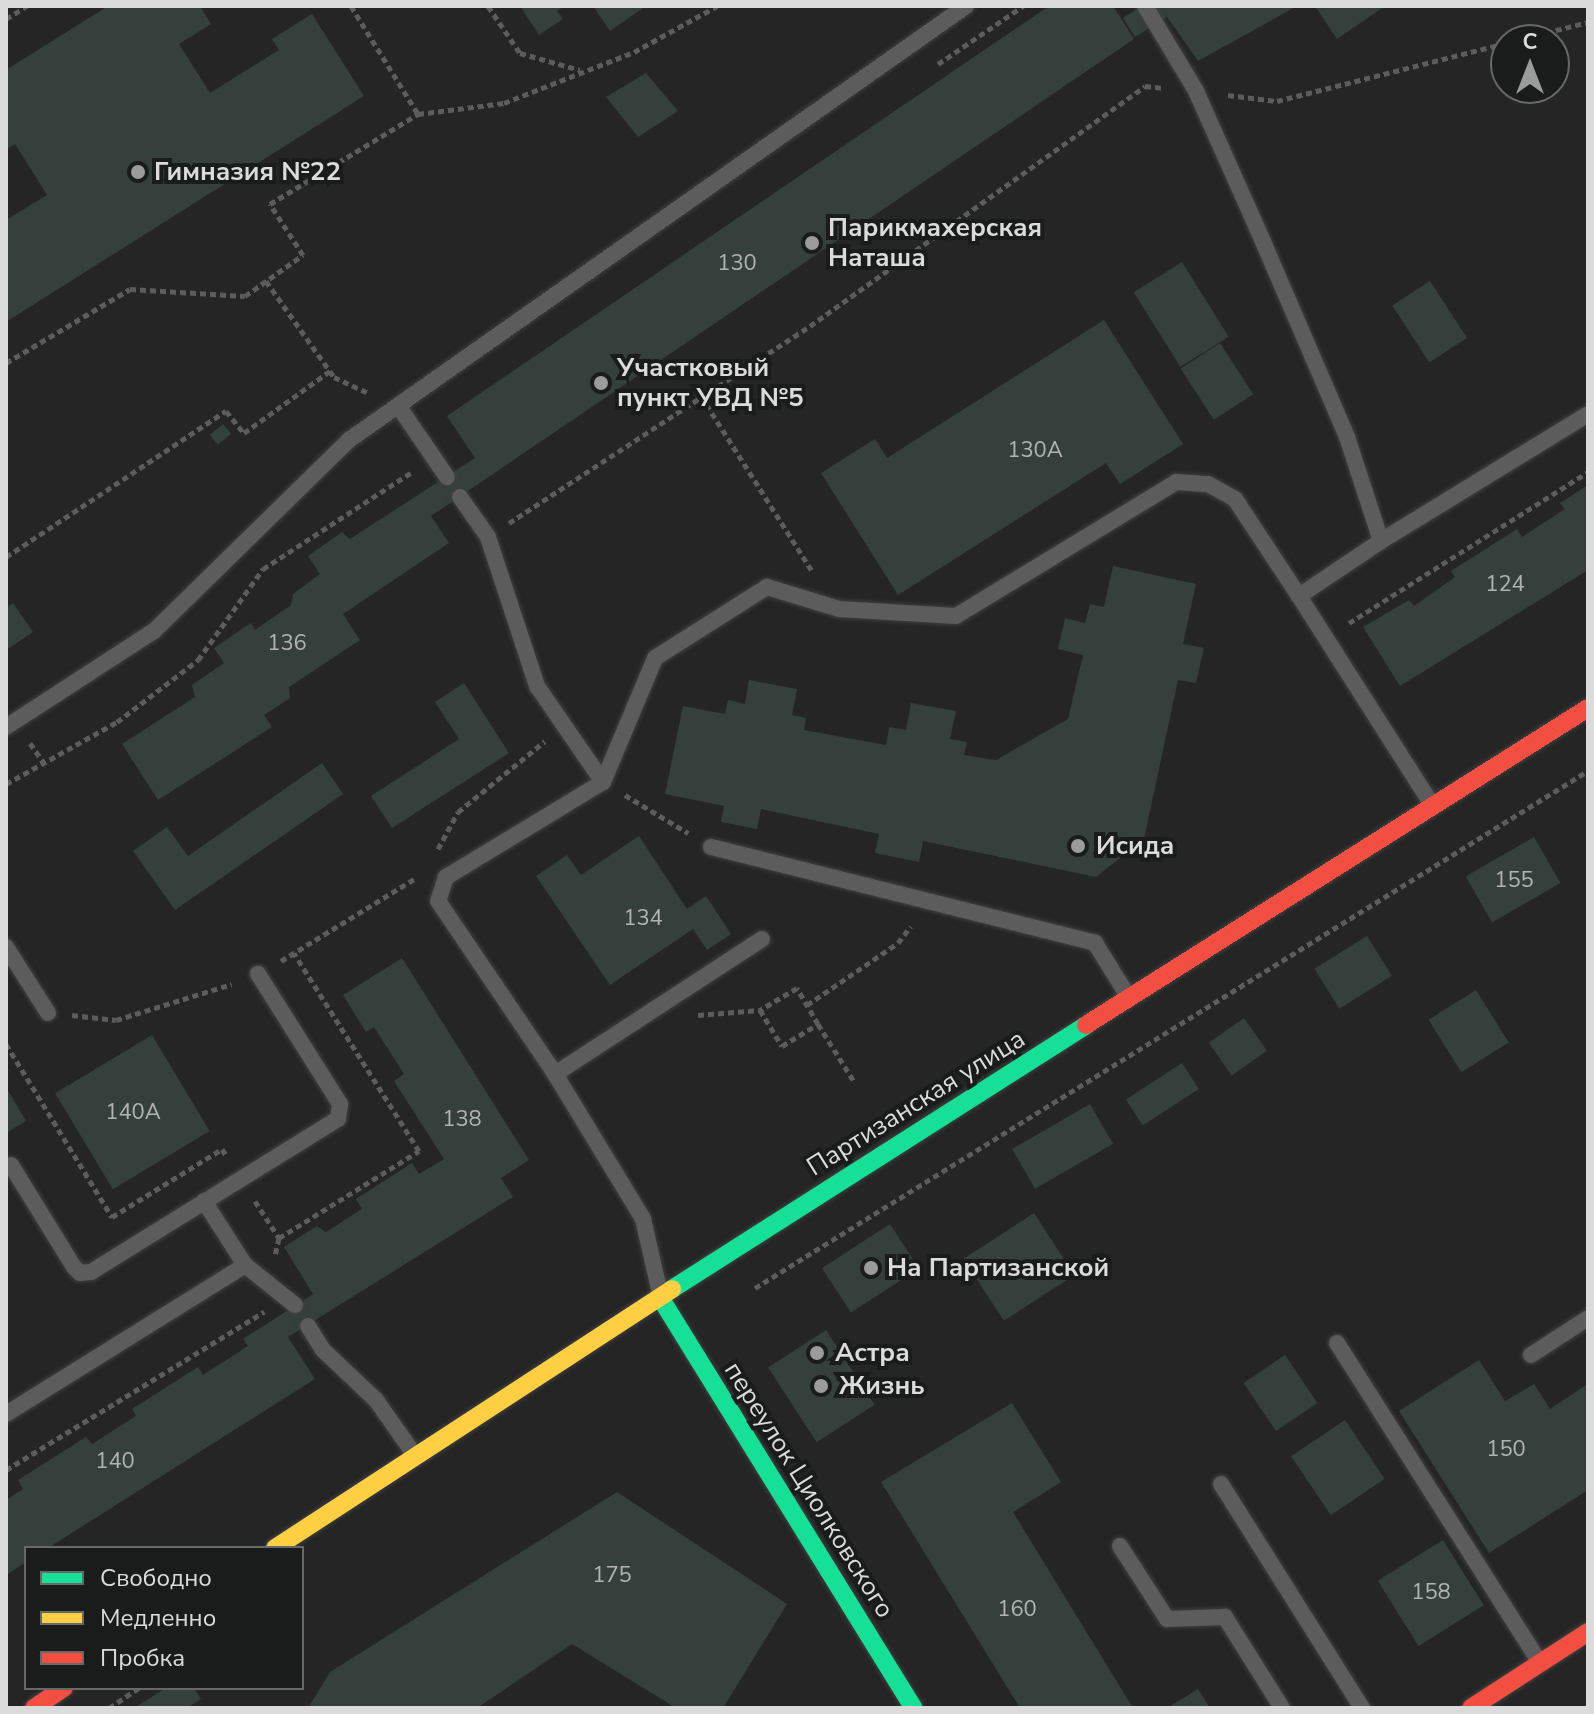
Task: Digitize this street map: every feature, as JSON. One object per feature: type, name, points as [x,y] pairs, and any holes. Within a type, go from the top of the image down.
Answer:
[{"type":"main road","name":"Партизанская улица","points":[[278,1546],[415,1455],[1588,708]]},
{"type":"main road","name":"переулок Циолковского","points":[[661,1299],[914,1708]]},
{"type":"main road","points":[[1471,1708],[1588,1632]]},
{"type":"main road","points":[[34,1708],[61,1690]]},
{"type":"lane","points":[[6,727],[154,631],[338,450],[966,6]]},
{"type":"lane","points":[[1145,6],[1196,91],[1347,437],[1381,541]]},
{"type":"lane","points":[[399,407],[447,477]]},
{"type":"lane","points":[[1299,596],[1381,541],[1588,414]]},
{"type":"lane","points":[[661,1299],[643,1219],[555,1074],[438,901],[439,889],[446,877],[603,782],[655,658],[767,587],[839,609],[956,616],[1176,482],[1208,484],[1235,499],[1433,807]]},
{"type":"lane","points":[[460,497],[488,537],[537,686],[603,782]]},
{"type":"lane","points":[[711,847],[1095,943],[1130,999]]},
{"type":"lane","points":[[555,1074],[762,939]]},
{"type":"lane","points":[[6,947],[48,1013]]},
{"type":"lane","points":[[11,1165],[80,1273],[91,1272],[340,1112],[258,974]]},
{"type":"lane","points":[[204,1201],[245,1265],[295,1305]]},
{"type":"lane","points":[[6,1414],[245,1265]]},
{"type":"lane","points":[[1531,1355],[1588,1318]]},
{"type":"lane","points":[[308,1326],[323,1350],[376,1400],[415,1455]]},
{"type":"lane","points":[[1337,1343],[1540,1662]]},
{"type":"lane","points":[[1221,1484],[1362,1708]]},
{"type":"lane","points":[[1120,1546],[1167,1619],[1225,1617],[1282,1708]]},
{"type":"path","points":[[6,19],[27,6]]},
{"type":"path","points":[[351,6],[418,114]]},
{"type":"path","points":[[488,6],[520,53],[581,71]]},
{"type":"path","points":[[6,363],[130,289],[245,296],[303,255],[270,204],[418,114],[504,103],[634,52],[717,6]]},
{"type":"path","points":[[932,68],[1023,6]]},
{"type":"path","points":[[488,537],[810,326],[1145,86],[1277,101],[1490,47]]},
{"type":"path","points":[[6,557],[226,411],[244,433],[332,374],[266,281]]},
{"type":"path","points":[[701,396],[763,500],[839,609]]},
{"type":"path","points":[[6,784],[117,722],[198,660],[263,569],[420,467],[426,447]]},
{"type":"path","points":[[1355,637],[1348,624],[1588,472]]},
{"type":"path","points":[[432,860],[458,812],[564,725]]},
{"type":"path","points":[[743,1295],[1586,772]]},
{"type":"path","points":[[603,782],[711,847]]},
{"type":"path","points":[[48,1013],[116,1020],[180,1004],[258,974],[426,872]]},
{"type":"path","points":[[807,1005],[898,943]]},
{"type":"path","points":[[676,996],[688,1016],[760,1010],[797,988],[855,1083]]},
{"type":"path","points":[[760,1010],[782,1046],[818,1024]]},
{"type":"path","points":[[6,1044],[112,1217],[222,1149],[279,1238],[263,1315],[6,1470]]},
{"type":"path","points":[[109,1708],[136,1690]]},
{"type":"building","name":"Гимназия №22","points":[[108,6],[200,6],[211,24],[179,44],[210,93],[279,50],[272,39],[312,14],[364,96],[6,322],[6,220],[47,195],[15,144],[6,150],[6,70]]},
{"type":"building","points":[[520,6],[564,6],[557,11],[563,19],[539,35]]},
{"type":"building","points":[[593,6],[646,6],[610,31]]},
{"type":"building","points":[[1049,6],[1113,6],[1134,39],[431,516],[449,543],[343,614],[360,640],[289,687],[290,698],[264,715],[272,727],[158,800],[122,744],[195,697],[192,685],[224,663],[214,648],[251,623],[255,630],[291,605],[293,594],[320,574],[308,556],[342,532],[350,539],[475,458],[447,416]]},
{"type":"building","points":[[1142,6],[1297,6],[1198,61],[1167,17],[1135,37],[1123,18]]},
{"type":"building","points":[[1315,6],[1385,6],[1337,39]]},
{"type":"building","points":[[646,73],[678,111],[638,137],[606,97]]},
{"type":"building","points":[[1182,262],[1229,337],[1180,367],[1134,292]]},
{"type":"building","points":[[1430,281],[1467,338],[1429,363],[1392,306]]},
{"type":"building","points":[[1104,320],[1183,444],[1120,484],[1106,463],[898,595],[821,473],[875,439],[887,458]]},
{"type":"building","points":[[1220,343],[1253,394],[1214,420],[1181,369]]},
{"type":"building","points":[[223,424],[231,434],[218,445],[210,435]]},
{"type":"building","points":[[1588,485],[1588,570],[1400,686],[1363,627],[1409,600],[1414,606],[1455,577],[1451,571],[1517,529],[1522,537],[1565,509],[1560,503]]},
{"type":"building","points":[[1113,566],[1196,584],[1183,644],[1204,648],[1196,683],[1178,680],[1144,839],[1096,877],[923,841],[919,862],[875,853],[879,834],[761,809],[757,829],[721,822],[724,806],[665,794],[683,706],[725,714],[728,700],[745,704],[749,680],[797,689],[792,715],[806,718],[804,730],[886,745],[889,727],[906,730],[911,703],[956,711],[950,739],[967,742],[964,755],[996,760],[1068,719],[1083,655],[1058,649],[1065,618],[1085,623],[1090,604],[1104,607]]},
{"type":"building","points":[[13,603],[33,632],[6,650],[6,608]]},
{"type":"building","points":[[464,683],[509,753],[392,828],[371,796],[459,739],[435,702]]},
{"type":"building","points":[[322,763],[343,794],[175,910],[133,851],[167,827],[188,856]]},
{"type":"building","points":[[639,836],[687,909],[706,896],[731,934],[707,950],[693,929],[610,985],[536,876],[567,855],[581,875]]},
{"type":"building","points":[[1534,837],[1560,883],[1492,922],[1466,876]]},
{"type":"building","points":[[1367,936],[1392,976],[1339,1009],[1314,969]]},
{"type":"building","points":[[402,958],[529,1160],[501,1178],[513,1197],[288,1337],[315,1379],[51,1546],[24,1546],[24,1563],[6,1575],[6,1500],[23,1489],[18,1480],[86,1437],[92,1444],[136,1416],[132,1409],[198,1367],[203,1375],[248,1346],[243,1339],[313,1294],[284,1247],[317,1226],[326,1232],[362,1209],[356,1199],[412,1163],[419,1174],[444,1159],[394,1081],[404,1074],[374,1027],[366,1032],[343,995]]},
{"type":"building","points":[[1476,990],[1509,1043],[1461,1072],[1429,1020]]},
{"type":"building","points":[[1244,1018],[1267,1051],[1232,1075],[1209,1043]]},
{"type":"building","points":[[152,1035],[210,1131],[113,1189],[55,1093]]},
{"type":"building","points":[[1182,1063],[1199,1089],[1143,1125],[1126,1099]]},
{"type":"building","points":[[6,1087],[26,1121],[6,1133]]},
{"type":"building","points":[[1090,1104],[1113,1144],[1035,1189],[1012,1149]]},
{"type":"building","points":[[1034,1213],[1074,1275],[1004,1321],[964,1259]]},
{"type":"building","name":"На Партизанской","points":[[890,1224],[919,1268],[851,1313],[822,1268]]},
{"type":"building","name":"Жизнь","points":[[826,1330],[874,1405],[817,1442],[768,1368]]},
{"type":"building","points":[[1285,1355],[1317,1403],[1276,1431],[1244,1383]]},
{"type":"building","points":[[1479,1360],[1505,1401],[1534,1384],[1550,1409],[1588,1384],[1588,1490],[1489,1553],[1399,1411]]},
{"type":"building","points":[[1012,1403],[1061,1482],[1013,1512],[1133,1708],[1020,1708],[881,1482]]},
{"type":"building","points":[[1345,1420],[1385,1479],[1331,1515],[1291,1456]]},
{"type":"building","points":[[617,1492],[787,1604],[723,1708],[676,1708],[572,1644],[477,1708],[308,1708],[330,1672]]},
{"type":"building","points":[[1443,1540],[1484,1605],[1419,1646],[1378,1581]]},
{"type":"building","points":[[1198,1689],[1210,1708],[1167,1708]]},
{"type":"building","points":[[163,1690],[195,1690],[201,1699],[187,1708],[134,1708]]},
{"type":"traffic: fast","points":[[672,1289],[1086,1025]]},
{"type":"traffic: fast","points":[[661,1299],[914,1708]]},
{"type":"traffic: slow","points":[[278,1546],[672,1289]]},
{"type":"traffic: jam","points":[[1086,1025],[1588,708]]},
{"type":"traffic: jam","points":[[1471,1708],[1588,1632]]},
{"type":"traffic: jam","points":[[34,1708],[61,1690]]},
{"type":"place","name":"Гимназия №22","points":[[138,172]]},
{"type":"place","name":"Парикмахерская Наташа","points":[[812,243]]},
{"type":"place","name":"Участковый пункт УВД №5","points":[[601,383]]},
{"type":"place","name":"Исида","points":[[1078,846]]},
{"type":"place","name":"На Партизанской","points":[[871,1268]]},
{"type":"place","name":"Астра","points":[[817,1353]]},
{"type":"place","name":"Жизнь","points":[[821,1386]]}]
